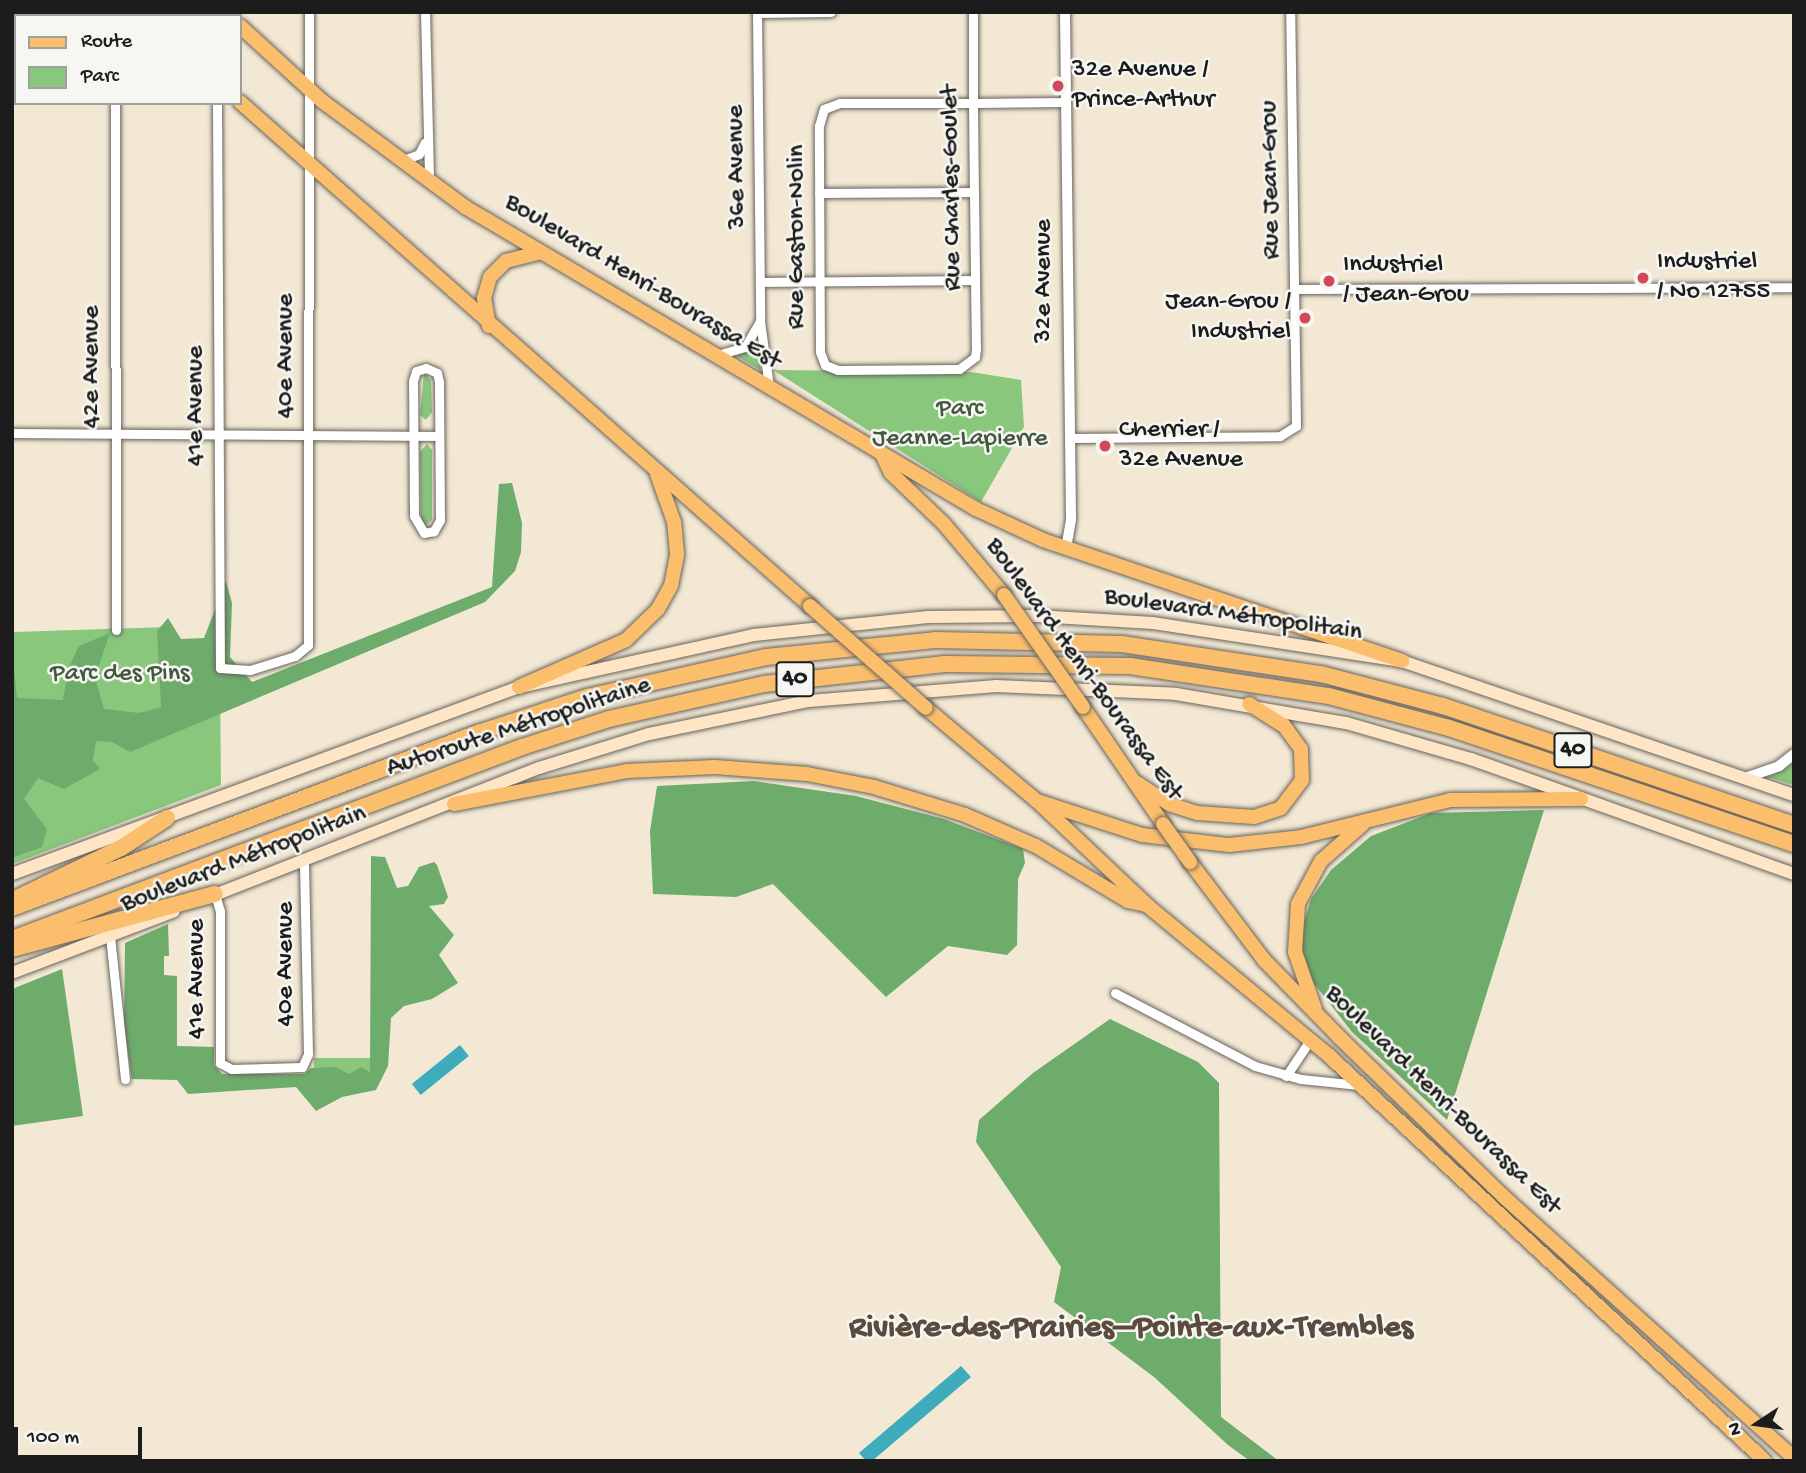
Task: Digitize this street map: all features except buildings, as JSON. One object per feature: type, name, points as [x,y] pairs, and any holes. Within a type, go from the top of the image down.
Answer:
[{"type":"highway","name":"Autoroute Métropolitaine","points":[[12,908],[576,700],[743,661],[924,641],[1122,644],[1299,669],[1443,706],[1794,825]]},
{"type":"highway","name":"Autoroute Métropolitaine","points":[[12,939],[522,747],[609,719],[764,684],[920,665],[1130,666],[1296,689],[1449,728],[1794,844]]},
{"type":"highway","points":[[1743,807],[1794,817]]},
{"type":"highway","points":[[12,901],[55,876],[121,848],[167,818]]},
{"type":"highway","points":[[1741,826],[1794,852]]},
{"type":"highway","points":[[12,949],[215,894]]},
{"type":"main road","name":"Boulevard Henri-Bourassa Est","points":[[242,28],[308,88],[429,181],[541,252],[881,453],[891,473],[954,535],[1004,595],[1137,783],[1189,862],[1258,953],[1340,1038],[1504,1197],[1794,1458]]},
{"type":"main road","name":"Boulevard Henri-Bourassa Est","points":[[242,104],[489,326],[1037,802],[1148,906],[1310,1040],[1765,1461]]},
{"type":"main road","points":[[489,326],[484,298],[491,277],[506,261],[541,252]]},
{"type":"main road","points":[[881,453],[995,519],[1066,548],[1402,661]]},
{"type":"main road","points":[[519,687],[626,640],[659,609],[674,577],[677,545],[673,516],[656,472]]},
{"type":"main road","name":"Boulevard Métropolitain","points":[[12,874],[519,687],[754,635],[928,617],[1037,616],[1153,624],[1402,661],[1794,795]]},
{"type":"main road","name":"Boulevard Métropolitain","points":[[12,973],[454,804],[539,768],[649,734],[762,709],[858,695],[1041,685],[1138,691],[1250,704],[1416,742],[1794,874]]},
{"type":"main road","points":[[1137,783],[1169,804],[1197,813],[1254,817],[1281,808],[1302,780],[1301,749],[1284,726],[1250,704]]},
{"type":"main road","points":[[454,804],[627,771],[715,767],[807,774],[874,787],[965,815],[1036,846],[1128,901],[1148,906]]},
{"type":"main road","points":[[1037,802],[1130,832],[1202,844],[1287,839],[1457,799],[1581,799]]},
{"type":"main road","points":[[1317,1014],[1295,952],[1298,904],[1321,861],[1368,820]]},
{"type":"main road","points":[[1310,1040],[1340,1038]]},
{"type":"street","name":"40e Avenue","points":[[260,670],[295,656],[307,645],[309,12]]},
{"type":"street","points":[[425,12],[429,181]]},
{"type":"street","points":[[757,13],[831,12]]},
{"type":"street","name":"Rue Charles-Goulet","points":[[825,365],[838,370],[959,369],[972,362],[976,349],[973,12]]},
{"type":"street","name":"32e Avenue","points":[[1065,12],[1071,520],[1066,548]]},
{"type":"street","name":"Rue Jean-Grou","points":[[1069,438],[1280,436],[1293,430],[1297,422],[1290,12]]},
{"type":"street","name":"36e Avenue","points":[[757,13],[760,321],[769,387]]},
{"type":"street","points":[[973,103],[1066,102]]},
{"type":"street","name":"Rue Gaston-Nolin","points":[[825,365],[820,352],[819,193],[819,126],[824,109],[840,103],[973,103]]},
{"type":"street","name":"42e Avenue","points":[[115,105],[116,630]]},
{"type":"street","name":"41e Avenue","points":[[217,105],[220,668],[260,670]]},
{"type":"street","points":[[401,161],[419,154],[426,140]]},
{"type":"street","points":[[819,193],[974,192]]},
{"type":"street","points":[[760,282],[975,280]]},
{"type":"street","points":[[1295,289],[1794,287]]},
{"type":"street","points":[[717,355],[746,347],[760,321]]},
{"type":"street","points":[[426,368],[437,373],[439,382],[440,520],[434,531],[424,533],[414,516],[413,434],[413,381],[416,371],[426,368]]},
{"type":"street","points":[[12,433],[439,436]]},
{"type":"street","points":[[1745,778],[1779,766],[1794,754]]},
{"type":"street","name":"40e Avenue","points":[[221,1064],[232,1069],[305,1066],[308,884],[304,861]]},
{"type":"street","name":"41e Avenue","points":[[215,894],[220,911],[221,1064]]},
{"type":"street","points":[[110,936],[125,1079]]},
{"type":"street","points":[[1115,993],[1249,1064],[1286,1076],[1360,1085]]},
{"type":"street","points":[[1286,1076],[1310,1040]]},
{"type":"green space","points":[[758,339],[760,342],[760,370],[737,356]]},
{"type":"green space","name":"Parc Jeanne-Lapierre","points":[[773,370],[971,372],[1021,380],[1024,427],[981,502]]},
{"type":"green space","points":[[424,373],[431,380],[432,412],[426,420],[420,415]]},
{"type":"green space","points":[[427,444],[432,450],[432,520],[425,526],[421,520],[420,452]]},
{"type":"green space","points":[[512,483],[522,523],[521,552],[515,571],[485,602],[130,752],[112,742],[96,741],[93,760],[100,769],[64,789],[38,778],[24,799],[47,829],[42,847],[12,858],[12,649],[17,698],[63,700],[68,669],[79,646],[110,633],[95,677],[104,709],[139,713],[161,707],[157,631],[168,618],[181,639],[204,638],[226,581],[232,603],[230,657],[252,682],[492,587],[499,484]]},
{"type":"green space","name":"Parc des Pins","points":[[168,627],[220,677],[221,785],[12,864],[14,632]]},
{"type":"green space","points":[[1794,762],[1794,785],[1768,777],[1785,769]]},
{"type":"green space","points":[[754,781],[856,796],[944,819],[1023,849],[1025,863],[1018,879],[1017,945],[1007,955],[948,946],[886,997],[773,884],[736,897],[653,894],[650,831],[657,786]]},
{"type":"green space","points":[[1544,810],[1447,1120],[1352,1032],[1312,981],[1299,939],[1311,899],[1331,870],[1371,836],[1431,813]]},
{"type":"green space","points":[[371,856],[385,857],[397,888],[408,886],[419,867],[434,862],[437,865],[448,897],[444,904],[429,906],[454,935],[439,955],[458,983],[432,999],[404,1006],[391,1018],[388,1066],[376,1090],[342,1097],[316,1111],[296,1087],[188,1094],[177,1080],[132,1079],[124,1024],[125,943],[168,924],[169,956],[164,956],[164,975],[177,976],[177,1046],[214,1047],[214,1065],[222,1074],[304,1074],[311,1068],[336,1067],[349,1074],[361,1067],[370,1072]]},
{"type":"green space","points":[[62,969],[83,1116],[12,1126],[12,989]]},
{"type":"green space","points":[[1110,1019],[1198,1062],[1219,1083],[1221,1417],[1279,1461],[1250,1461],[1228,1445],[1154,1377],[1054,1302],[1061,1267],[976,1142],[979,1120],[1033,1073]]},
{"type":"green space","points":[[314,1058],[371,1058],[371,1085],[314,1085]]},
{"type":"water","points":[[460,1045],[469,1056],[421,1095],[412,1084]]},
{"type":"water","points":[[961,1366],[971,1377],[872,1461],[866,1461],[859,1453]]},
{"type":"place","name":"32e Avenue / Prince-Arthur","points":[[1058,86]]},
{"type":"place","name":"Industriel / No 12755","points":[[1643,278]]},
{"type":"place","name":"Industriel / Jean-Grou","points":[[1329,281]]},
{"type":"place","name":"Jean-Grou / Industriel","points":[[1305,318]]},
{"type":"place","name":"Cherrier / 32e Avenue","points":[[1105,446]]},
{"type":"district","name":"Rivière-des-Prairies–Pointe-aux-Trembles","points":[[1131,1330]]}]
